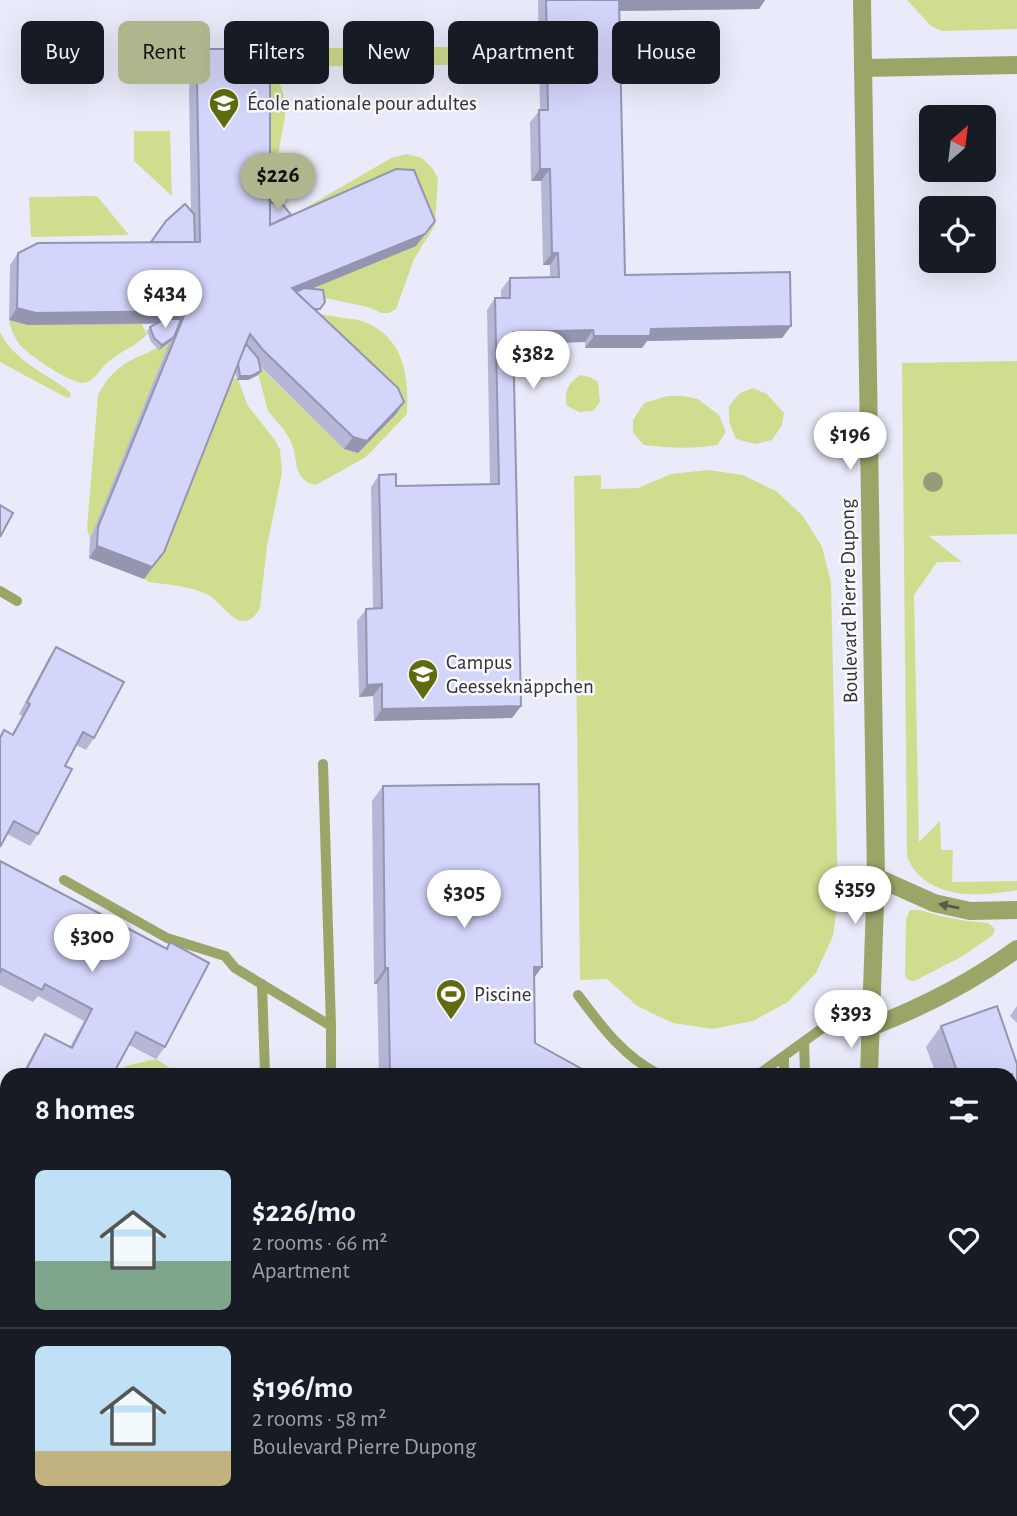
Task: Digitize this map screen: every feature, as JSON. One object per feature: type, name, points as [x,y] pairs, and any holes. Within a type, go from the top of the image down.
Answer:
[{"type":"street","name":"Boulevard Pierre Dupong","points":[[862,0],[876,877],[869,1068]]},
{"type":"street","points":[[863,68],[1017,65]]},
{"type":"street","points":[[876,877],[934,903],[970,911],[1017,910]]},
{"type":"street","points":[[871,1027],[933,1000],[988,971],[1017,949]]},
{"type":"lane","points":[[0,592],[18,601]]},
{"type":"lane","points":[[323,765],[331,1068]]},
{"type":"lane","points":[[64,880],[167,938],[225,956],[235,968],[331,1026]]},
{"type":"lane","points":[[262,984],[265,1068]]},
{"type":"lane","points":[[578,995],[607,1035],[646,1068]]},
{"type":"lane","points":[[769,1068],[835,1019],[872,999]]},
{"type":"lane","points":[[804,1042],[805,1068]]},
{"type":"lane","points":[[783,1057],[784,1068]]},
{"type":"green space","points":[[907,0],[1017,0],[1017,29],[942,31],[931,26]]},
{"type":"green space","points":[[434,47],[448,47],[448,65],[434,65]]},
{"type":"green space","points":[[329,48],[343,48],[343,66],[329,66]]},
{"type":"green space","points":[[264,84],[279,84],[286,111],[264,232],[391,158],[406,154],[422,158],[438,179],[435,225],[414,259],[396,309],[389,313],[301,293],[261,237]]},
{"type":"green space","points":[[134,131],[170,131],[172,196],[134,161]]},
{"type":"green space","points":[[97,196],[129,235],[31,237],[29,197]]},
{"type":"green space","points":[[295,310],[360,320],[378,329],[396,348],[407,386],[407,414],[366,457],[316,485],[301,477],[290,440],[268,411],[255,362],[344,449],[358,453]]},
{"type":"green space","points":[[9,320],[28,325],[141,323],[147,334],[84,383],[62,375],[28,352],[20,345]]},
{"type":"green space","points":[[0,332],[20,357],[65,388],[71,394],[70,397],[67,398],[0,362]]},
{"type":"green space","points":[[171,341],[90,539],[87,528],[98,395],[109,378],[123,365]]},
{"type":"green space","points":[[1017,361],[1017,534],[929,536],[962,562],[937,562],[914,595],[919,842],[940,821],[941,850],[953,850],[952,882],[1017,881],[1017,890],[964,894],[950,892],[926,881],[907,857],[902,363]]},
{"type":"green space","points":[[580,375],[598,382],[600,402],[593,411],[579,412],[567,406],[568,389]]},
{"type":"green space","points":[[229,378],[238,379],[248,406],[275,440],[280,450],[282,473],[267,546],[260,608],[254,616],[245,621],[234,618],[202,592],[144,579],[155,564]]},
{"type":"green space","points":[[753,388],[767,394],[784,413],[782,425],[772,440],[755,444],[736,439],[729,422],[729,406],[740,393]]},
{"type":"green space","points":[[668,396],[698,399],[719,415],[726,432],[717,445],[681,448],[644,445],[633,433],[633,420],[644,403]]},
{"type":"green space","points":[[708,470],[743,475],[776,491],[803,516],[822,547],[831,582],[838,896],[833,936],[816,973],[788,1002],[753,1021],[713,1029],[673,1023],[637,1006],[607,979],[580,980],[574,476],[601,475],[601,489],[638,488],[671,474]]},
{"type":"green space","points":[[910,910],[988,923],[995,929],[993,935],[963,956],[914,981],[908,980],[905,976],[906,919]]},
{"type":"green space","points":[[156,1059],[170,1068],[124,1068]]},
{"type":"building","points":[[546,0],[619,0],[619,21],[612,21],[612,84],[621,84],[625,275],[790,272],[791,326],[651,329],[650,336],[594,336],[593,330],[513,332],[521,706],[382,709],[382,684],[367,685],[366,609],[382,608],[379,475],[396,474],[396,486],[499,484],[495,298],[510,298],[510,278],[559,277],[558,253],[552,253],[550,169],[540,169],[539,110],[548,110],[548,84],[598,84],[598,21],[546,21]]},
{"type":"building","points":[[210,49],[224,49],[224,84],[270,84],[270,225],[396,169],[414,170],[435,221],[425,234],[292,288],[398,388],[404,402],[367,441],[353,437],[263,350],[250,334],[164,552],[152,567],[97,546],[98,527],[186,311],[36,313],[17,308],[18,253],[38,243],[200,242],[197,84],[210,84]]},
{"type":"building","points":[[270,202],[283,205],[291,215],[270,225]]},
{"type":"building","points":[[185,204],[194,214],[195,242],[151,242],[166,221]]},
{"type":"building","points":[[304,288],[323,290],[325,302],[320,309],[314,309],[296,292]]},
{"type":"building","points":[[165,319],[181,319],[174,337],[162,345],[154,338],[150,327]]},
{"type":"building","points":[[246,344],[258,358],[261,371],[251,376],[240,376],[238,364]]},
{"type":"building","points":[[0,505],[13,513],[0,537]]},
{"type":"building","points":[[56,647],[124,682],[94,738],[83,732],[65,766],[72,769],[38,834],[14,821],[0,847],[0,738],[4,730],[13,735]]},
{"type":"building","points":[[539,784],[542,967],[534,967],[535,1043],[580,1068],[390,1068],[388,968],[385,968],[383,786]]},
{"type":"building","points":[[0,861],[167,949],[170,942],[209,963],[165,1047],[136,1032],[116,1068],[27,1068],[45,1034],[72,1048],[92,1009],[45,984],[42,990],[2,969],[0,973]]},
{"type":"building","points":[[997,1006],[1017,1068],[956,1068],[941,1026]]},
{"type":"place","name":"École nationale pour adultes","points":[[224,130]]},
{"type":"place","name":"Campus Geesseknäppchen","points":[[423,701]]},
{"type":"place","name":"Piscine","points":[[451,1021]]}]
